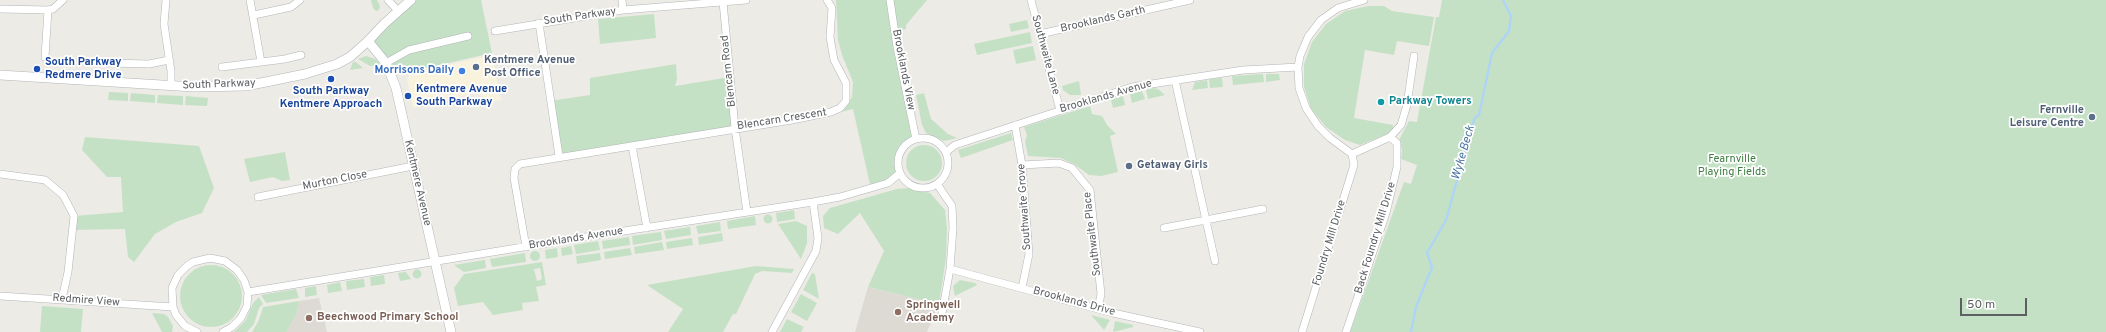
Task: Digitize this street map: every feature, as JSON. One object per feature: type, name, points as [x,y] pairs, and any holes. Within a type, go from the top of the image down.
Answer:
[{"type":"street","points":[[0,8],[48,10],[53,9],[63,0]]},
{"type":"street","points":[[166,0],[164,24],[171,86]]},
{"type":"street","points":[[250,0],[261,62]]},
{"type":"street","points":[[254,16],[290,7],[300,0]]},
{"type":"street","points":[[388,0],[398,11]]},
{"type":"street","name":"South Parkway","points":[[0,74],[194,88],[246,86],[305,74],[336,64],[350,57],[411,0]]},
{"type":"street","points":[[622,0],[623,10]]},
{"type":"street","name":"South Parkway","points":[[495,31],[623,10],[746,0]]},
{"type":"street","name":"Blencarn Crescent","points":[[526,247],[514,178],[515,169],[520,164],[558,156],[632,146],[831,112],[840,108],[846,101],[846,83],[834,60],[830,37],[832,8],[827,0]]},
{"type":"street","name":"Brooklands View","points":[[890,0],[897,47],[916,139]]},
{"type":"street","name":"Southwaite Lane","points":[[1030,0],[1060,110]]},
{"type":"street","name":"Brooklands Garth","points":[[1040,34],[1190,0]]},
{"type":"street","points":[[1364,0],[1338,8],[1321,20],[1308,36],[1300,56],[1298,67],[1299,88],[1306,108],[1318,126],[1330,138],[1352,154],[1390,137],[1401,125],[1407,105],[1414,56]]},
{"type":"street","name":"Blencarn Road","points":[[723,2],[735,128],[747,212]]},
{"type":"street","points":[[45,58],[48,10]]},
{"type":"street","points":[[539,23],[558,156]]},
{"type":"street","points":[[386,63],[408,50],[468,36]]},
{"type":"street","name":"Kentmere Avenue","points":[[368,41],[386,63],[396,88],[451,332]]},
{"type":"street","points":[[222,67],[301,55]]},
{"type":"street","points":[[108,63],[149,64],[169,60]]},
{"type":"street","name":"Brooklands Avenue","points":[[946,152],[955,145],[1132,87],[1243,70],[1298,67]]},
{"type":"street","points":[[1174,80],[1215,262]]},
{"type":"street","name":"Southwaite Grove","points":[[1014,125],[1022,165],[1029,254],[1022,288]]},
{"type":"street","name":"Back Foundry Mill Drive","points":[[1346,332],[1386,213],[1397,167],[1397,143],[1390,137]]},
{"type":"street","points":[[916,139],[930,139],[942,146],[946,152],[948,166],[943,180],[923,189],[916,188],[904,179],[900,173],[898,162],[900,153],[905,146],[916,139]]},
{"type":"street","points":[[632,146],[647,228]]},
{"type":"street","name":"Foundry Mill Drive","points":[[1302,332],[1354,165],[1352,154]]},
{"type":"street","name":"Southwaite Place","points":[[1022,165],[1059,164],[1072,168],[1090,190],[1101,294],[1098,309]]},
{"type":"street","name":"Murton Close","points":[[258,197],[413,166]]},
{"type":"street","name":"Brooklands Avenue","points":[[248,292],[813,202],[840,197],[888,183],[900,173]]},
{"type":"street","points":[[0,174],[45,180],[63,195],[74,216],[68,272],[62,299]]},
{"type":"street","points":[[937,184],[952,206],[953,239],[950,269],[941,319]]},
{"type":"street","points":[[772,332],[816,251],[818,238],[813,202]]},
{"type":"street","points":[[1164,228],[1263,208]]},
{"type":"street","points":[[197,332],[184,326],[176,315],[173,307],[172,288],[178,275],[193,262],[210,258],[225,262],[237,270],[244,280],[248,292],[247,306],[241,318],[232,327],[223,332]]},
{"type":"street","name":"Brooklands Drive","points":[[950,269],[1098,309],[1200,332]]},
{"type":"street","name":"Redmire View","points":[[0,296],[173,307]]},
{"type":"street","points":[[180,332],[184,326]]},
{"type":"shaded area","points":[[492,55],[501,100],[484,103],[482,96],[475,93],[413,108],[407,78],[411,73]]},
{"type":"shaded area","name":"Springwell Academy","points":[[868,287],[939,304],[927,332],[855,332]]},
{"type":"shaded area","name":"Beechwood Primary School","points":[[319,298],[327,332],[286,332],[296,315],[299,301]]},
{"type":"green space","points":[[371,0],[377,0],[380,6],[379,10],[376,11],[373,8]]},
{"type":"green space","points":[[411,0],[481,0],[492,53],[392,76],[368,41]]},
{"type":"green space","points":[[836,0],[890,0],[916,139],[905,146],[900,153],[898,162],[900,173],[871,189],[853,109],[841,112],[852,97],[853,82],[842,55],[838,40]]},
{"type":"green space","points":[[894,0],[927,0],[906,25],[906,29],[898,31],[893,7]]},
{"type":"green space","name":"Fearnville Playing Fields","points":[[1442,0],[2106,0],[2106,332],[1350,332],[1404,182],[1411,184],[1417,165],[1401,159],[1402,150],[1399,140],[1409,121],[1417,122],[1436,17],[1439,17]]},
{"type":"green space","points":[[1368,6],[1384,6],[1392,11],[1434,17],[1429,46],[1397,41],[1394,55],[1365,50],[1354,118],[1393,125],[1393,129],[1387,134],[1360,145],[1345,140],[1326,127],[1311,109],[1304,87],[1304,64],[1312,42],[1326,24],[1345,11]]},
{"type":"green space","points":[[654,14],[656,38],[600,44],[598,19]]},
{"type":"green space","points":[[1027,20],[1029,28],[1011,32],[1009,24]]},
{"type":"green space","points":[[1030,32],[1032,43],[977,55],[974,44]]},
{"type":"green space","points":[[1033,46],[1036,60],[1016,64],[1013,50]]},
{"type":"green space","points":[[366,56],[375,59],[382,66],[370,66],[358,59]]},
{"type":"green space","points":[[353,62],[356,62],[363,68],[350,70]]},
{"type":"green space","points":[[676,64],[677,79],[675,86],[730,77],[735,128],[559,156],[550,101],[590,95],[590,78]]},
{"type":"green space","points":[[1263,74],[1264,82],[1233,85],[1232,76]]},
{"type":"green space","points":[[1266,74],[1279,74],[1280,80],[1266,82]]},
{"type":"green space","points":[[1222,78],[1223,87],[1210,88],[1209,79]]},
{"type":"green space","points":[[1207,80],[1208,88],[1192,90],[1195,82]]},
{"type":"green space","points":[[1079,81],[1081,95],[1070,95],[1063,90],[1062,86]]},
{"type":"green space","points":[[1153,88],[1158,89],[1165,95],[1148,99],[1146,90]]},
{"type":"green space","points":[[1142,91],[1145,99],[1132,103],[1130,94]]},
{"type":"green space","points":[[109,92],[128,93],[128,101],[108,100]]},
{"type":"green space","points":[[131,93],[155,95],[155,103],[130,101]]},
{"type":"green space","points":[[924,93],[931,119],[948,134],[957,138],[944,141],[926,133],[922,125],[916,95]]},
{"type":"green space","points":[[158,95],[183,96],[183,105],[157,103]]},
{"type":"green space","points":[[186,96],[208,98],[207,106],[185,105]]},
{"type":"green space","points":[[1123,96],[1125,105],[1113,108],[1111,100]]},
{"type":"green space","points":[[1090,106],[1092,114],[1102,116],[1107,125],[1116,134],[1110,136],[1118,172],[1101,176],[1089,175],[1074,164],[1061,158],[1028,156],[1025,142],[1027,135],[1024,127]]},
{"type":"green space","points":[[1011,133],[1013,140],[961,158],[958,150]]},
{"type":"green space","points":[[85,137],[199,146],[214,188],[202,213],[176,222],[155,234],[134,262],[128,257],[125,229],[73,230],[74,216],[123,212],[121,177],[107,177],[82,150]]},
{"type":"green space","points":[[928,145],[937,150],[941,156],[941,170],[937,176],[928,181],[920,181],[911,176],[907,170],[906,159],[911,150],[917,146]]},
{"type":"green space","points":[[285,152],[290,180],[282,181],[273,177],[250,182],[244,159]]},
{"type":"green space","points":[[908,188],[930,193],[945,210],[947,228],[946,258],[939,304],[868,287],[884,251],[860,213],[838,234],[824,228],[823,216],[830,208],[897,189]]},
{"type":"green space","points":[[794,210],[795,219],[777,222],[776,213]]},
{"type":"green space","points":[[768,214],[773,219],[768,224],[763,219]]},
{"type":"green space","points":[[755,216],[756,225],[728,229],[727,221]]},
{"type":"green space","points":[[796,221],[807,226],[807,243],[801,259],[778,224]]},
{"type":"green space","points":[[720,222],[721,231],[698,234],[696,226]]},
{"type":"green space","points":[[690,227],[691,235],[666,239],[664,231]]},
{"type":"green space","points":[[661,232],[662,240],[633,245],[632,236]]},
{"type":"green space","points":[[722,233],[723,241],[699,245],[698,237]]},
{"type":"green space","points":[[629,237],[630,245],[603,249],[602,241]]},
{"type":"green space","points":[[692,238],[693,245],[667,249],[666,242]]},
{"type":"green space","points":[[598,241],[600,250],[576,254],[574,245]]},
{"type":"green space","points":[[662,242],[664,250],[635,254],[634,247]]},
{"type":"green space","points":[[571,246],[573,254],[562,256],[561,248]]},
{"type":"green space","points":[[557,248],[558,257],[546,259],[545,250]]},
{"type":"green space","points":[[630,248],[632,255],[605,259],[604,252]]},
{"type":"green space","points":[[533,251],[537,251],[539,252],[539,260],[533,261],[530,258],[530,254]]},
{"type":"green space","points":[[525,253],[526,262],[492,267],[490,259]]},
{"type":"green space","points":[[600,253],[601,260],[577,264],[576,256]]},
{"type":"green space","points":[[485,260],[486,268],[464,272],[454,265]]},
{"type":"green space","points":[[542,262],[546,285],[536,287],[539,301],[522,303],[523,310],[493,315],[483,302],[458,306],[454,288],[464,274]],"holes":[[[540,268],[542,279],[537,281],[534,269]]]},
{"type":"green space","points":[[205,265],[217,265],[233,274],[240,284],[242,296],[240,308],[233,318],[217,327],[205,327],[194,322],[185,313],[180,302],[180,290],[185,279],[194,270]]},
{"type":"green space","points":[[756,266],[794,269],[792,273],[762,271],[755,274],[736,314],[733,314],[723,332],[668,332],[683,309],[647,285]]},
{"type":"green space","points":[[415,270],[419,270],[421,274],[419,278],[415,278],[413,276],[413,272]]},
{"type":"green space","points":[[406,272],[411,279],[400,281],[398,273]]},
{"type":"green space","points":[[812,273],[815,274],[819,299],[803,290]]},
{"type":"green space","points":[[384,275],[385,284],[371,286],[370,277]]},
{"type":"green space","points":[[364,279],[365,287],[347,290],[346,281]]},
{"type":"green space","points":[[960,280],[975,283],[977,285],[955,296],[953,286]]},
{"type":"green space","points":[[340,282],[342,291],[328,293],[327,285]]},
{"type":"green space","points":[[316,286],[317,295],[305,297],[305,288]]},
{"type":"green space","points":[[296,289],[299,298],[266,303],[261,295]]},
{"type":"green space","points":[[801,294],[817,303],[807,321],[791,312]]},
{"type":"green space","points":[[259,297],[263,304],[259,308],[254,324],[247,332],[234,332],[246,320],[253,303]]},
{"type":"green space","points":[[299,301],[296,315],[286,332],[252,332],[259,320],[263,307]]},
{"type":"green space","points":[[42,306],[83,309],[81,332],[40,332]]},
{"type":"green space","points":[[152,313],[164,314],[168,317],[173,326],[172,332],[162,332]]},
{"type":"green space","points":[[1091,315],[1110,320],[1104,330]]},
{"type":"green space","points":[[787,319],[804,327],[801,332],[780,332]]},
{"type":"green space","points":[[1115,321],[1133,325],[1133,327],[1113,332]]},
{"type":"waterway","name":"Wyke Beck","points":[[1411,332],[1416,307],[1432,267],[1427,253],[1446,220],[1457,180],[1461,174],[1461,166],[1467,147],[1466,140],[1475,118],[1479,115],[1492,53],[1509,31],[1511,16],[1503,0]]},
{"type":"place","name":"Kentmere Avenue Post Office","points":[[476,67]]},
{"type":"place","name":"South Parkway Redmere Drive","points":[[37,69]]},
{"type":"place","name":"Morrisons Daily","points":[[462,71]]},
{"type":"place","name":"South Parkway Kentmere Approach","points":[[331,79]]},
{"type":"place","name":"Kentmere Avenue South Parkway","points":[[408,96]]},
{"type":"place","name":"Parkway Towers","points":[[1381,102]]},
{"type":"place","name":"Fernville Leisure Centre","points":[[2092,117]]},
{"type":"place","name":"Getaway Girls","points":[[1129,166]]},
{"type":"place","name":"Springwell Academy","points":[[898,312]]},
{"type":"place","name":"Beechwood Primary School","points":[[309,318]]}]
